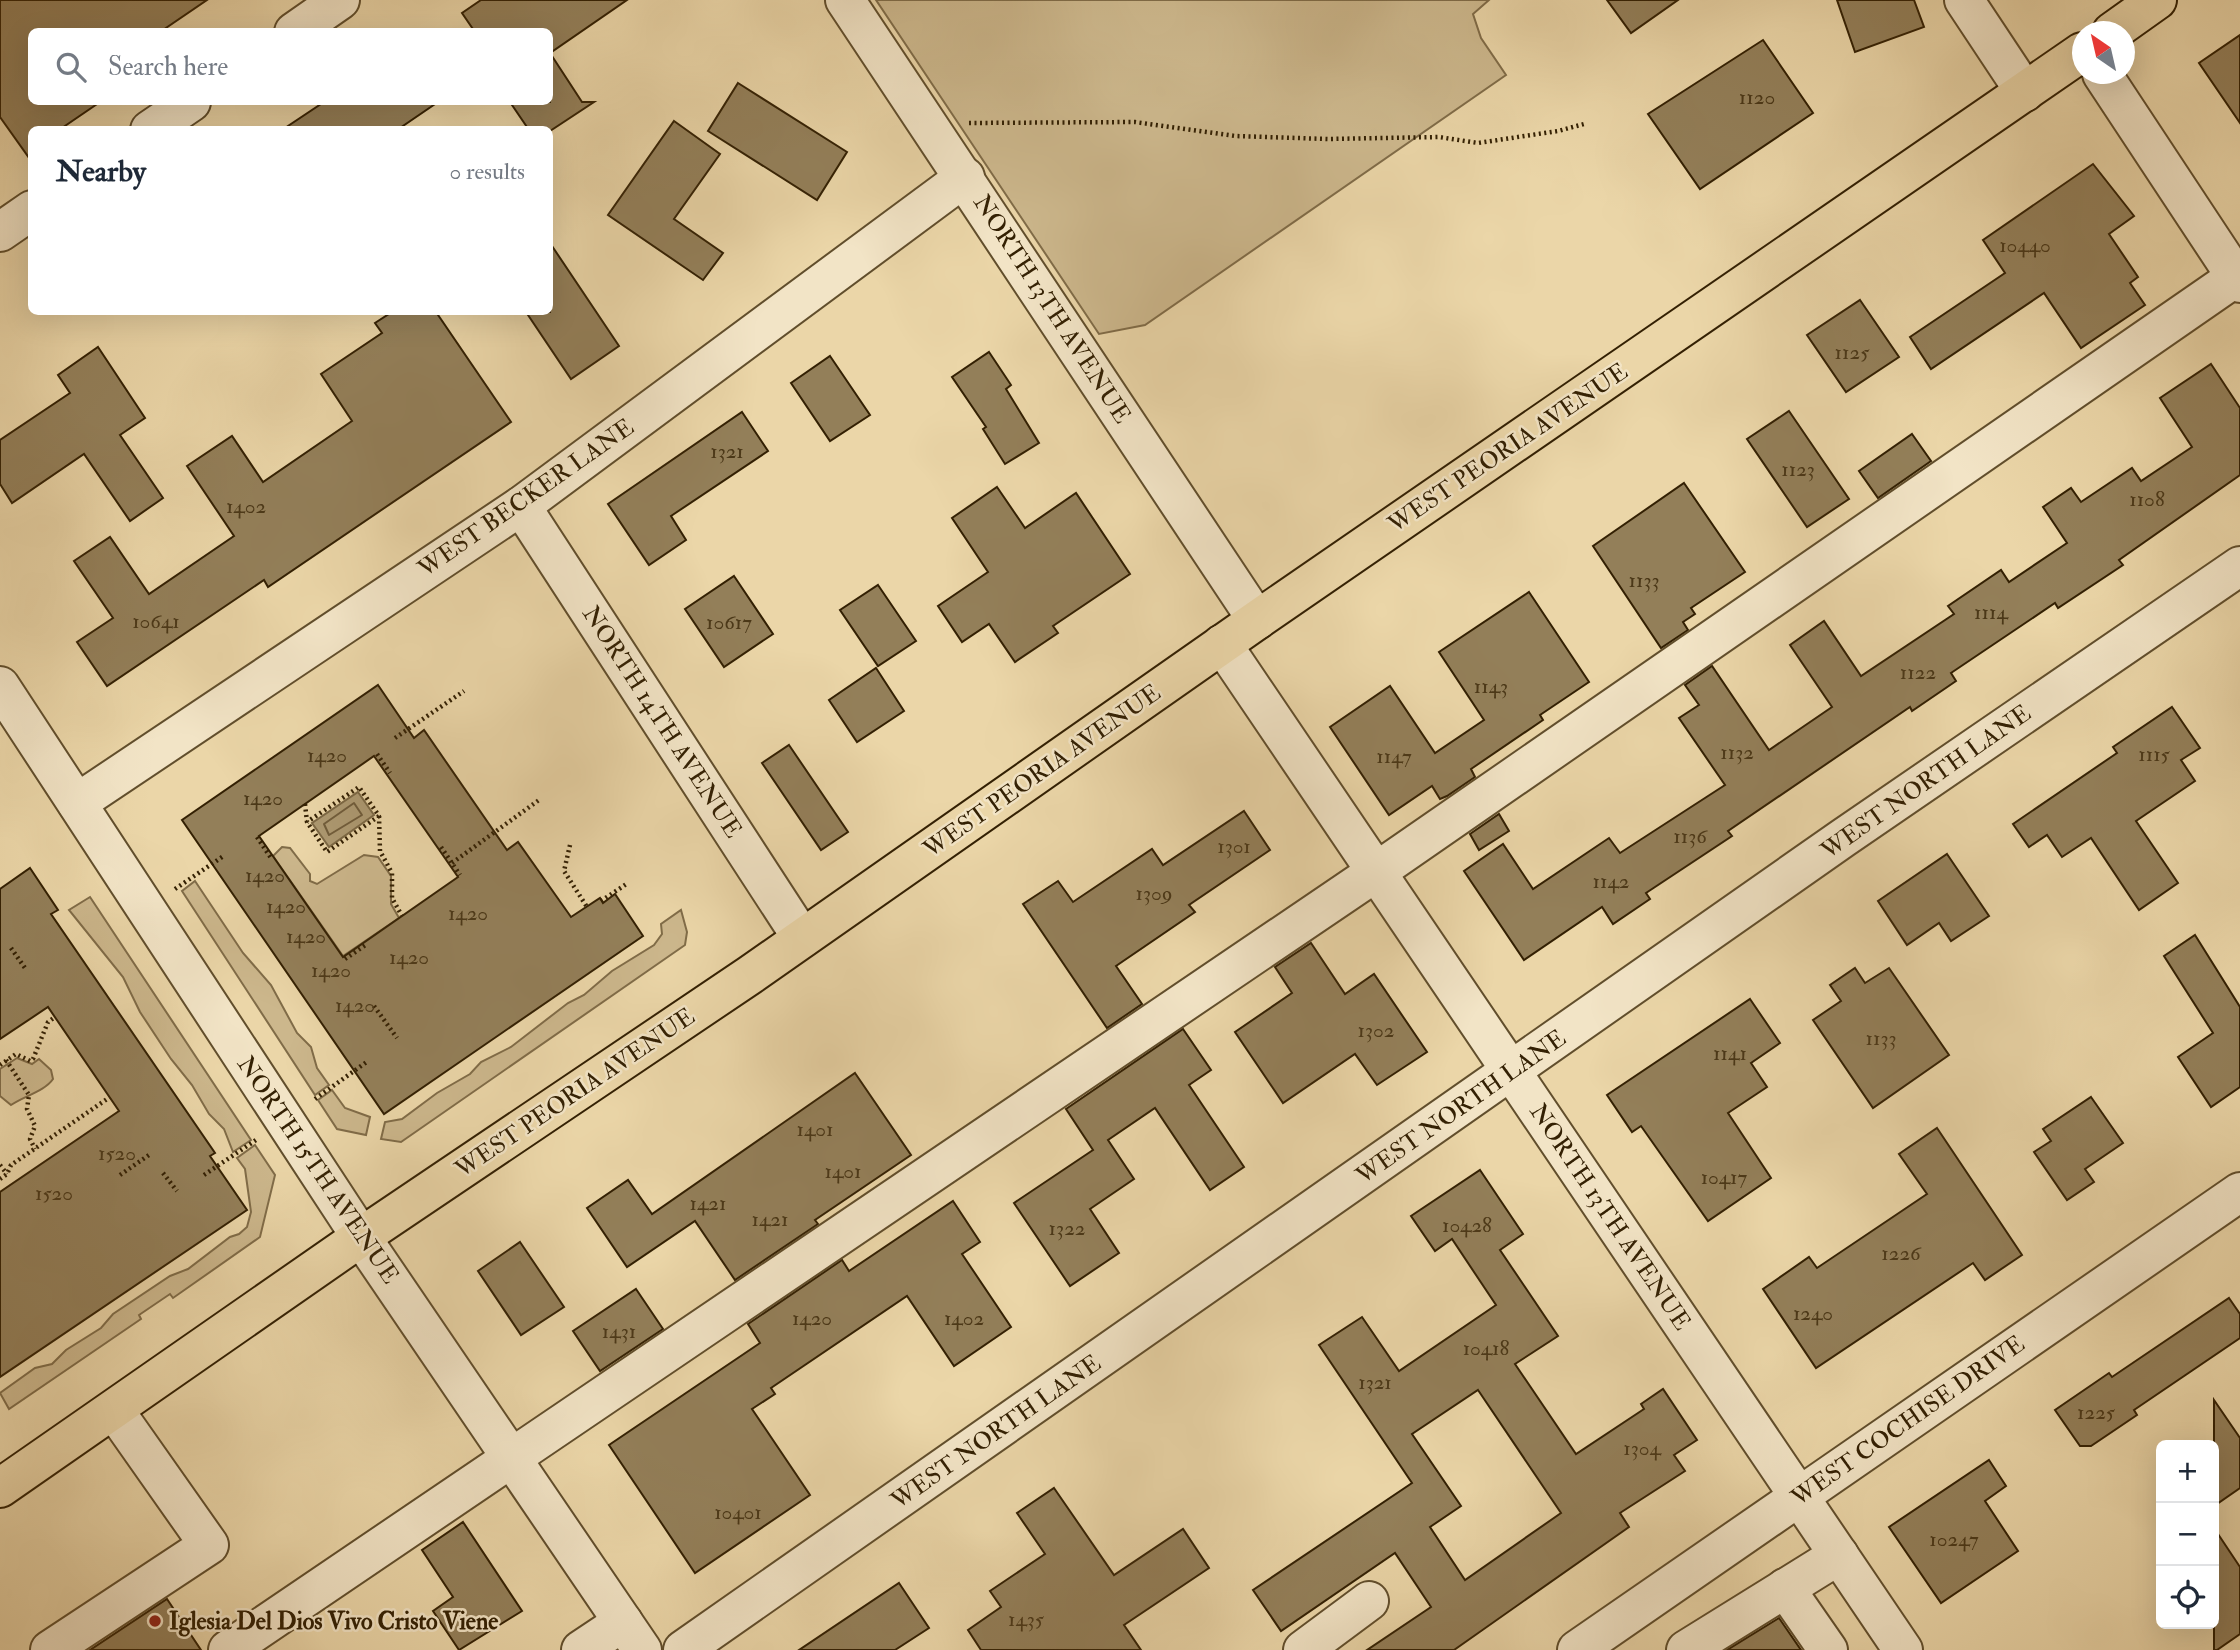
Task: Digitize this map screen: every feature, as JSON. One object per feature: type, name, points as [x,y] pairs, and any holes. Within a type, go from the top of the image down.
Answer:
[{"type":"main road","points":[[2127,21],[2157,0]]},
{"type":"main road","name":"WEST PEORIA AVENUE","points":[[0,1488],[361,1237],[576,1095],[1222,644],[2072,59]]},
{"type":"street","points":[[300,28],[340,0]]},
{"type":"street","name":"NORTH 13TH AVENUE","points":[[845,0],[1257,620]]},
{"type":"street","points":[[1964,0],[2025,92]]},
{"type":"street","points":[[228,1650],[1376,872],[2238,280],[2109,84]]},
{"type":"street","points":[[156,126],[187,105]]},
{"type":"street","name":"WEST BECKER LANE","points":[[77,803],[521,506],[965,177]]},
{"type":"street","points":[[0,232],[28,213]]},
{"type":"street","name":"NORTH 14TH AVENUE","points":[[521,506],[802,938]]},
{"type":"street","name":"WEST NORTH LANE","points":[[683,1650],[1843,838],[2240,566]]},
{"type":"street","name":"NORTH 13TH AVENUE","points":[[1222,644],[1903,1650]]},
{"type":"street","name":"NORTH 15TH AVENUE","points":[[0,686],[361,1237],[632,1636]]},
{"type":"street","name":"WEST COCHISE DRIVE","points":[[1602,1643],[1799,1496],[2235,1205]]},
{"type":"street","points":[[50,1650],[209,1545],[114,1410]]},
{"type":"street","points":[[1686,1650],[1839,1555]]},
{"type":"street","points":[[1784,1588],[1828,1650]]},
{"type":"street","points":[[1303,1650],[1369,1601]]},
{"type":"street","points":[[582,1650],[632,1636]]},
{"type":"path","points":[[930,126],[998,122],[1135,122],[1235,136],[1328,139],[1439,137],[1478,143],[1558,131],[1584,124]]},
{"type":"path","points":[[395,738],[464,691]]},
{"type":"path","points":[[377,754],[390,773]]},
{"type":"path","points":[[307,822],[359,787],[379,816],[380,851],[392,873],[392,898],[402,916]]},
{"type":"path","points":[[452,863],[539,800]]},
{"type":"path","points":[[304,804],[307,822],[327,852],[379,816]]},
{"type":"path","points":[[257,837],[271,858]]},
{"type":"path","points":[[570,845],[564,871],[587,906]]},
{"type":"path","points":[[441,847],[460,875]]},
{"type":"path","points":[[174,889],[225,855]]},
{"type":"path","points":[[601,901],[628,883]]},
{"type":"path","points":[[345,959],[367,944]]},
{"type":"path","points":[[11,948],[25,968]]},
{"type":"path","points":[[374,1006],[397,1038]]},
{"type":"path","points":[[0,1065],[16,1054],[30,1061],[33,1059],[48,1021],[55,1017]]},
{"type":"path","points":[[6,1060],[29,1095],[27,1110],[35,1126],[30,1139],[35,1149]]},
{"type":"path","points":[[312,1100],[368,1061]]},
{"type":"path","points":[[0,1179],[7,1174],[11,1165],[110,1097]]},
{"type":"path","points":[[204,1175],[257,1140]]},
{"type":"path","points":[[120,1175],[149,1155]]},
{"type":"path","points":[[0,1165],[7,1174]]},
{"type":"path","points":[[163,1172],[177,1191]]},
{"type":"shaded area","points":[[876,0],[1489,0],[1473,14],[1481,38],[1506,75],[1145,325],[1099,334]]},
{"type":"shaded area","points":[[282,847],[290,848],[310,874],[310,881],[317,884],[364,855],[378,857],[391,876],[391,904],[399,918],[343,956],[273,856]]},
{"type":"shaded area","points":[[195,881],[243,953],[271,985],[297,1033],[311,1047],[317,1068],[329,1085],[315,1095],[182,891]]},
{"type":"shaded area","points":[[90,897],[251,1140],[233,1152],[224,1129],[209,1114],[192,1085],[171,1059],[140,1012],[123,977],[69,910]]},
{"type":"shaded area","points":[[681,910],[687,932],[685,945],[401,1142],[381,1139],[385,1122],[402,1119],[437,1093],[470,1074],[481,1062],[511,1047],[568,1003],[584,995],[612,971],[654,945],[662,934],[661,924]]},
{"type":"shaded area","points":[[17,1058],[32,1064],[39,1059],[51,1070],[53,1079],[40,1090],[11,1105],[0,1096],[0,1069]]},
{"type":"shaded area","points":[[332,1090],[345,1108],[370,1117],[366,1135],[337,1129],[318,1100]]},
{"type":"shaded area","points":[[255,1145],[275,1175],[260,1237],[173,1298],[170,1294],[139,1315],[141,1319],[9,1409],[0,1393],[35,1368],[52,1364],[66,1350],[101,1328],[113,1314],[170,1276],[188,1269],[247,1227],[251,1212],[245,1169],[237,1158]]},
{"type":"water","points":[[358,792],[374,815],[329,847],[312,823]]},
{"type":"building","points":[[0,0],[207,0],[166,28],[28,28],[28,105],[96,105],[65,126],[28,126],[28,156],[0,117]]},
{"type":"building","points":[[481,0],[627,0],[553,51],[553,28],[472,28],[462,13]]},
{"type":"building","points":[[1607,0],[1678,0],[1631,33]]},
{"type":"building","points":[[1837,0],[1914,0],[1924,27],[1855,52]]},
{"type":"building","points":[[2240,35],[2240,123],[2199,63]]},
{"type":"building","points":[[1763,40],[1813,113],[1700,189],[1648,114]]},
{"type":"building","points":[[553,58],[582,102],[594,102],[553,129],[553,126],[526,126],[512,105],[553,105]]},
{"type":"building","points":[[738,83],[847,152],[817,200],[708,131]]},
{"type":"building","points":[[320,105],[434,105],[403,126],[288,126]]},
{"type":"building","points":[[674,121],[720,154],[674,219],[723,253],[703,280],[608,215]]},
{"type":"building","points":[[2093,164],[2134,216],[2109,234],[2138,277],[2130,283],[2145,305],[2081,348],[2044,293],[1931,369],[1910,337],[2005,273],[1983,240]]},
{"type":"building","points":[[553,247],[619,346],[571,379],[528,315],[553,315]]},
{"type":"building","points":[[1860,300],[1899,357],[1846,392],[1807,335]]},
{"type":"building","points":[[387,315],[438,315],[511,422],[268,587],[264,580],[107,686],[77,642],[113,618],[74,561],[110,537],[149,594],[234,536],[187,466],[232,436],[263,482],[352,421],[321,374],[382,333],[375,323]]},
{"type":"building","points":[[98,347],[145,418],[120,435],[163,498],[130,521],[84,454],[12,503],[0,484],[0,440],[70,393],[58,375]]},
{"type":"building","points":[[989,352],[1011,385],[1006,389],[1039,443],[1005,464],[983,429],[986,427],[952,377]]},
{"type":"building","points":[[830,356],[870,415],[830,441],[791,383]]},
{"type":"building","points":[[2211,364],[2240,408],[2240,475],[2119,560],[2123,565],[2058,608],[2055,603],[1951,673],[1956,681],[1912,711],[1910,707],[1728,831],[1732,836],[1646,893],[1650,899],[1613,924],[1602,907],[1524,960],[1464,871],[1503,844],[1533,889],[1609,838],[1620,853],[1725,785],[1679,718],[1699,705],[1685,685],[1712,666],[1769,750],[1832,707],[1790,645],[1824,621],[1861,676],[1954,614],[1948,606],[2001,570],[2009,582],[2067,543],[2043,507],[2071,488],[2081,502],[2132,468],[2141,481],[2192,447],[2160,398]]},
{"type":"building","points":[[1789,411],[1849,499],[1807,527],[1747,439]]},
{"type":"building","points":[[742,412],[768,451],[671,516],[686,540],[649,565],[608,504]]},
{"type":"building","points":[[1912,434],[1931,461],[1878,498],[1859,471]]},
{"type":"building","points":[[1684,483],[1745,572],[1691,608],[1695,614],[1683,622],[1688,630],[1661,648],[1593,546]]},
{"type":"building","points":[[997,487],[1025,528],[1076,493],[1130,574],[1053,626],[1058,633],[1015,662],[989,624],[962,642],[938,606],[988,572],[952,518]]},
{"type":"building","points":[[734,576],[773,634],[724,667],[685,609]]},
{"type":"building","points":[[878,585],[916,641],[878,666],[840,610]]},
{"type":"building","points":[[1529,592],[1589,682],[1540,715],[1543,720],[1471,769],[1475,777],[1447,796],[1440,799],[1432,786],[1389,815],[1330,727],[1390,686],[1435,753],[1484,720],[1439,652]]},
{"type":"building","points":[[876,668],[904,711],[857,742],[829,700]]},
{"type":"building","points":[[378,685],[414,738],[424,730],[507,850],[518,842],[571,917],[600,898],[603,903],[615,894],[643,936],[384,1114],[182,820]],"holes":[[[374,756],[458,877],[343,957],[259,836]]]},
{"type":"building","points":[[2172,707],[2200,748],[2181,760],[2195,781],[2136,821],[2178,883],[2139,910],[2091,838],[2062,857],[2047,835],[2029,847],[2013,824],[2117,753],[2113,747]]},
{"type":"building","points":[[789,745],[848,832],[821,850],[762,763]]},
{"type":"building","points":[[1244,811],[1270,850],[1189,905],[1195,912],[1116,966],[1142,1004],[1107,1028],[1023,904],[1058,881],[1073,902],[1152,849],[1163,865]]},
{"type":"building","points":[[1499,814],[1509,831],[1479,850],[1470,834]]},
{"type":"building","points":[[1947,854],[1989,916],[1951,941],[1939,923],[1907,945],[1878,901]]},
{"type":"building","points":[[30,868],[58,910],[51,914],[215,1153],[210,1156],[247,1210],[0,1377],[0,1192],[119,1111],[48,1007],[0,1039],[0,889]]},
{"type":"building","points":[[2195,935],[2240,1007],[2240,1087],[2211,1107],[2178,1057],[2213,1033],[2164,956]]},
{"type":"building","points":[[1311,943],[1345,994],[1374,974],[1427,1052],[1377,1085],[1355,1054],[1283,1103],[1235,1032],[1292,993],[1275,967]]},
{"type":"building","points":[[1855,968],[1865,983],[1889,968],[1949,1055],[1873,1108],[1813,1020],[1841,1001],[1830,985]]},
{"type":"building","points":[[1750,999],[1780,1043],[1751,1063],[1767,1087],[1728,1113],[1771,1178],[1708,1221],[1641,1126],[1632,1132],[1607,1095]]},
{"type":"building","points":[[1183,1029],[1211,1070],[1189,1085],[1244,1167],[1210,1190],[1155,1108],[1108,1140],[1134,1179],[1090,1209],[1119,1253],[1070,1286],[1014,1203],[1093,1150],[1066,1109]]},
{"type":"building","points":[[855,1073],[911,1155],[815,1220],[818,1224],[735,1280],[695,1221],[627,1267],[587,1208],[628,1180],[652,1214]]},
{"type":"building","points":[[2091,1097],[2123,1143],[2085,1169],[2094,1182],[2067,1200],[2034,1152],[2051,1141],[2043,1129]]},
{"type":"building","points":[[1937,1128],[2022,1255],[1985,1280],[1973,1263],[1816,1368],[1763,1289],[1809,1257],[1817,1268],[1927,1194],[1899,1154]]},
{"type":"building","points":[[1480,1170],[1523,1234],[1500,1250],[1558,1336],[1515,1364],[1576,1454],[1644,1409],[1641,1404],[1663,1389],[1697,1440],[1674,1455],[1685,1471],[1620,1513],[1629,1527],[1454,1650],[1367,1650],[1431,1607],[1395,1553],[1281,1631],[1253,1590],[1412,1483],[1319,1345],[1362,1317],[1399,1371],[1496,1305],[1452,1239],[1435,1251],[1411,1216]],"holes":[[[1478,1390],[1561,1513],[1465,1580],[1430,1527],[1461,1506],[1412,1434]]]},
{"type":"building","points":[[953,1201],[980,1242],[962,1254],[1011,1327],[954,1366],[907,1296],[771,1388],[775,1394],[752,1409],[810,1495],[695,1573],[609,1445],[760,1343],[748,1324],[842,1260],[849,1271]]},
{"type":"building","points":[[520,1242],[564,1307],[521,1335],[478,1271]]},
{"type":"building","points":[[636,1289],[663,1329],[600,1371],[573,1331]]},
{"type":"building","points":[[2229,1298],[2240,1314],[2240,1338],[2134,1410],[2137,1415],[2091,1446],[2080,1446],[2055,1410],[2109,1373],[2112,1377]]},
{"type":"building","points":[[2214,1400],[2240,1438],[2240,1488],[2219,1503],[2219,1440],[2214,1440]]},
{"type":"building","points":[[1989,1460],[2006,1486],[1985,1501],[2018,1551],[1941,1603],[1889,1527]]},
{"type":"building","points":[[1054,1488],[1114,1575],[1183,1529],[1209,1568],[1124,1625],[1141,1650],[981,1650],[968,1630],[1001,1607],[990,1591],[1045,1554],[1017,1513]]},
{"type":"building","points":[[463,1522],[522,1611],[459,1650],[433,1611],[453,1597],[422,1550]]},
{"type":"building","points":[[2219,1536],[2240,1567],[2240,1634],[2214,1650],[2214,1629],[2219,1629]]},
{"type":"building","points":[[899,1583],[929,1628],[895,1650],[799,1650]]},
{"type":"building","name":"Iglesia Del Dios Vivo Cristo Viene","points":[[167,1599],[201,1650],[90,1650]]},
{"type":"building","points":[[1779,1618],[1801,1650],[1727,1650]]},
{"type":"place","name":"Iglesia Del Dios Vivo Cristo Viene","points":[[155,1621]]}]
